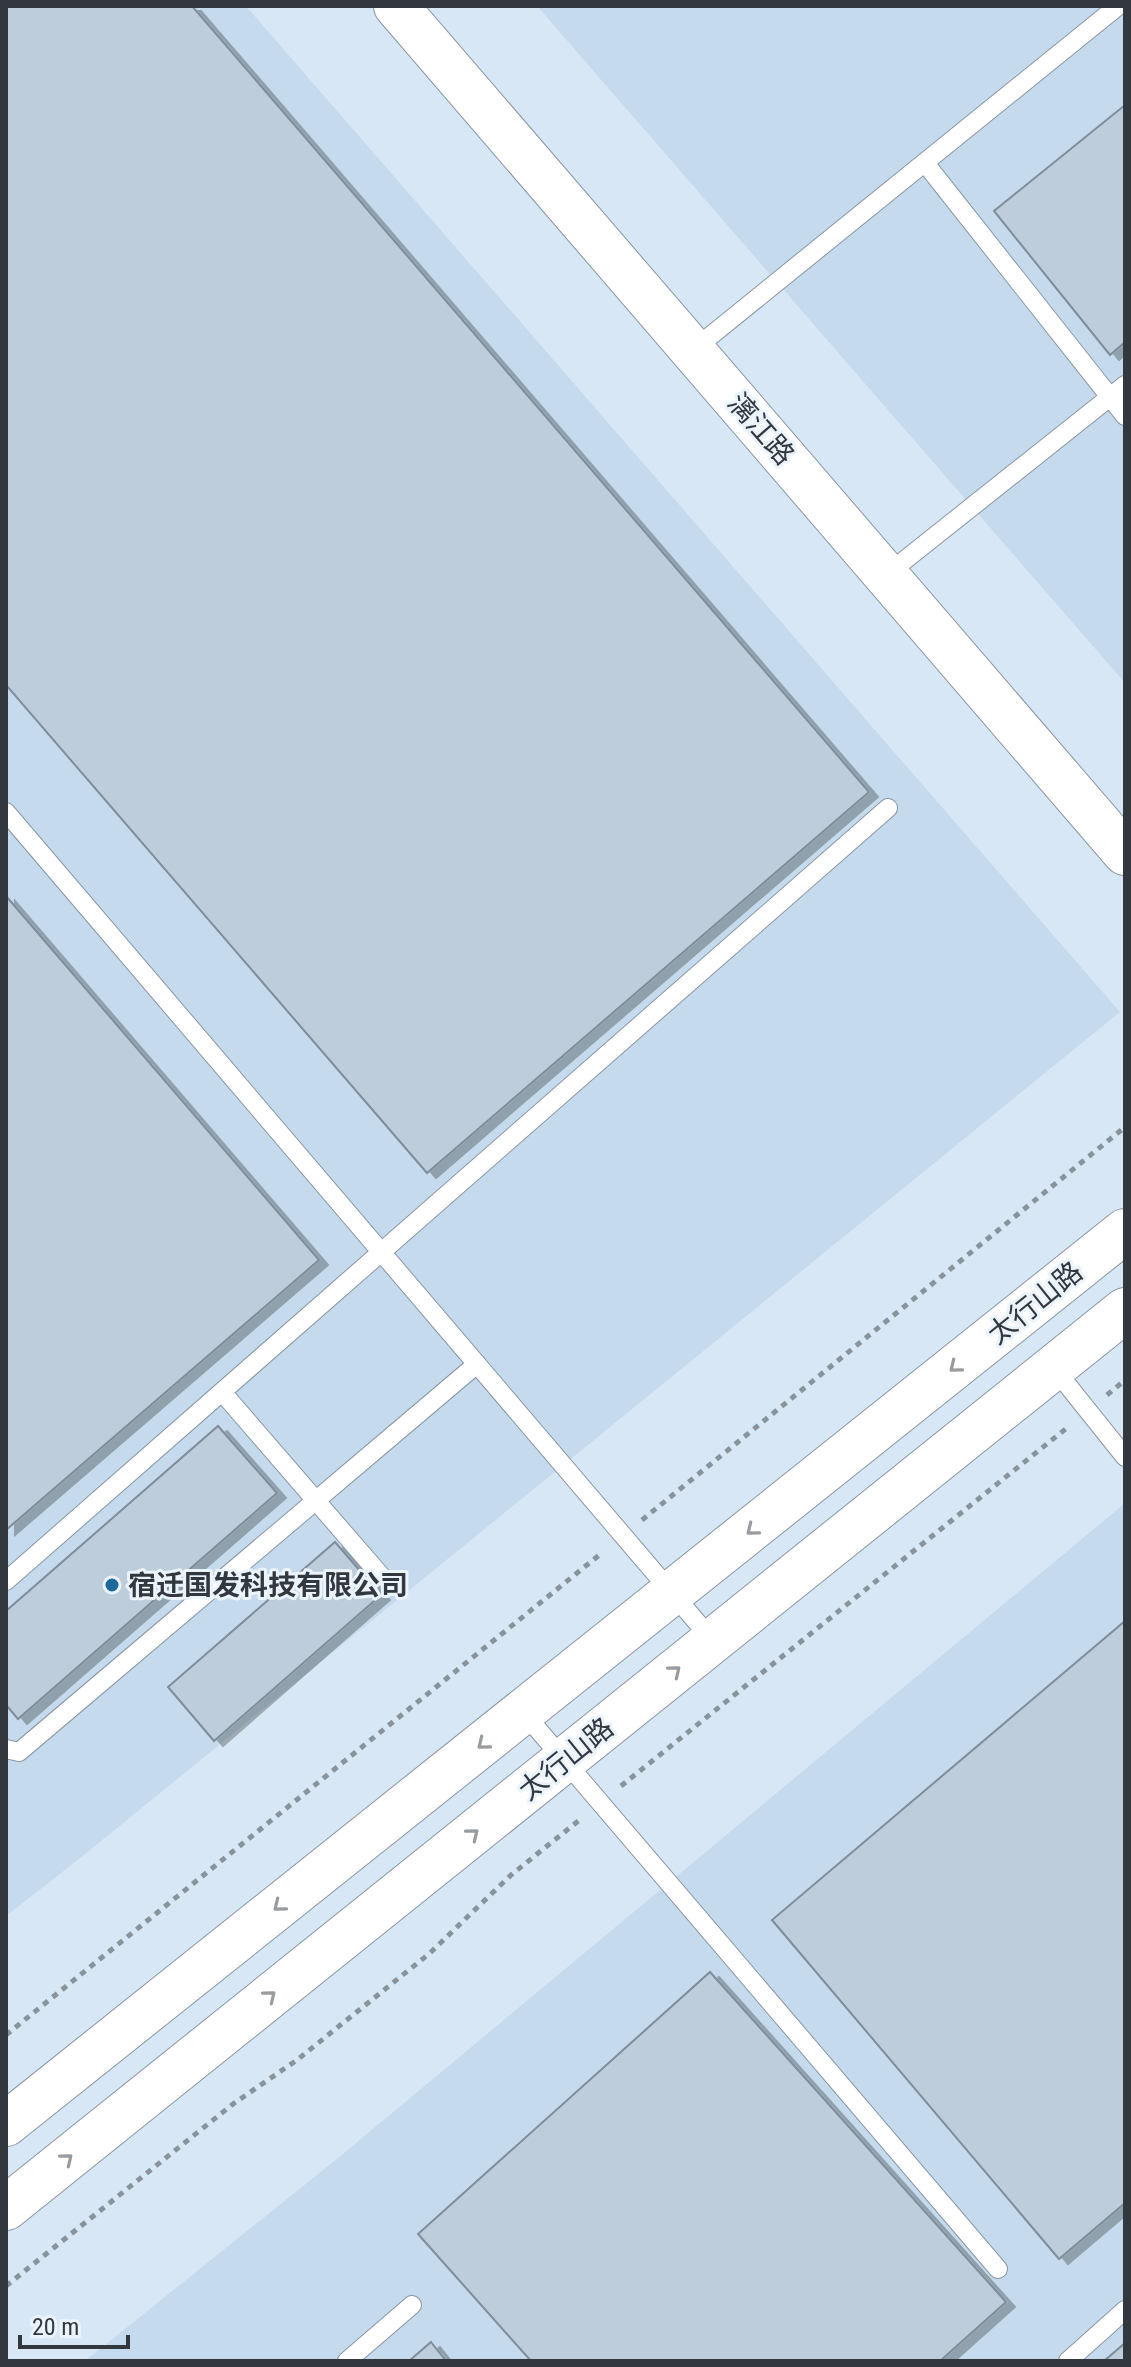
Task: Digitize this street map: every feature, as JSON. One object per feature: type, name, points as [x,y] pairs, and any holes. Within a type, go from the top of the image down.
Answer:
[{"type":"street","name":"漓江路","points":[[396,6],[1125,853]]},
{"type":"street","name":"太行山路","points":[[6,2124],[1125,1231]]},
{"type":"street","name":"太行山路","points":[[6,2208],[1125,1310]]},
{"type":"lane","points":[[693,350],[1118,6]]},
{"type":"lane","points":[[925,163],[1125,416]]},
{"type":"lane","points":[[886,575],[1125,385]]},
{"type":"lane","points":[[6,1581],[888,808]]},
{"type":"lane","points":[[6,812],[713,1641]]},
{"type":"lane","points":[[6,1749],[19,1752],[477,1364]]},
{"type":"lane","points":[[1053,1367],[1125,1457]]},
{"type":"lane","points":[[222,1392],[382,1577]]},
{"type":"lane","points":[[523,1712],[998,2269]]},
{"type":"lane","points":[[347,2361],[412,2305]]},
{"type":"lane","points":[[1068,2361],[1125,2310]]},
{"type":"path","points":[[6,2035],[1125,1127]]},
{"type":"path","points":[[6,2286],[233,2104],[297,2060],[430,1953],[511,1875],[1125,1380]]},
{"type":"shaded area","points":[[6,6],[246,6],[1120,1012],[6,1916]]},
{"type":"shaded area","points":[[537,6],[1125,6],[1125,683]]},
{"type":"shaded area","points":[[1125,1503],[1125,2361],[85,2361],[338,2158]]},
{"type":"building","points":[[6,6],[192,6],[869,792],[427,1173],[6,685]]},
{"type":"building","points":[[1125,105],[1125,342],[1110,355],[994,211]]},
{"type":"building","points":[[6,896],[319,1260],[6,1530]]},
{"type":"building","points":[[218,1426],[277,1493],[18,1719],[6,1705],[6,1611]]},
{"type":"building","points":[[335,1542],[381,1595],[214,1741],[168,1687]]},
{"type":"building","points":[[1125,1621],[1125,2203],[1059,2259],[772,1920]]},
{"type":"building","points":[[710,1972],[1006,2302],[940,2361],[531,2361],[418,2234]]},
{"type":"building","points":[[431,2342],[446,2361],[409,2361]]},
{"type":"building","points":[[1125,2343],[1125,2361],[1104,2361]]},
{"type":"place","name":"宿迁国发科技有限公司","points":[[112,1585]]}]
